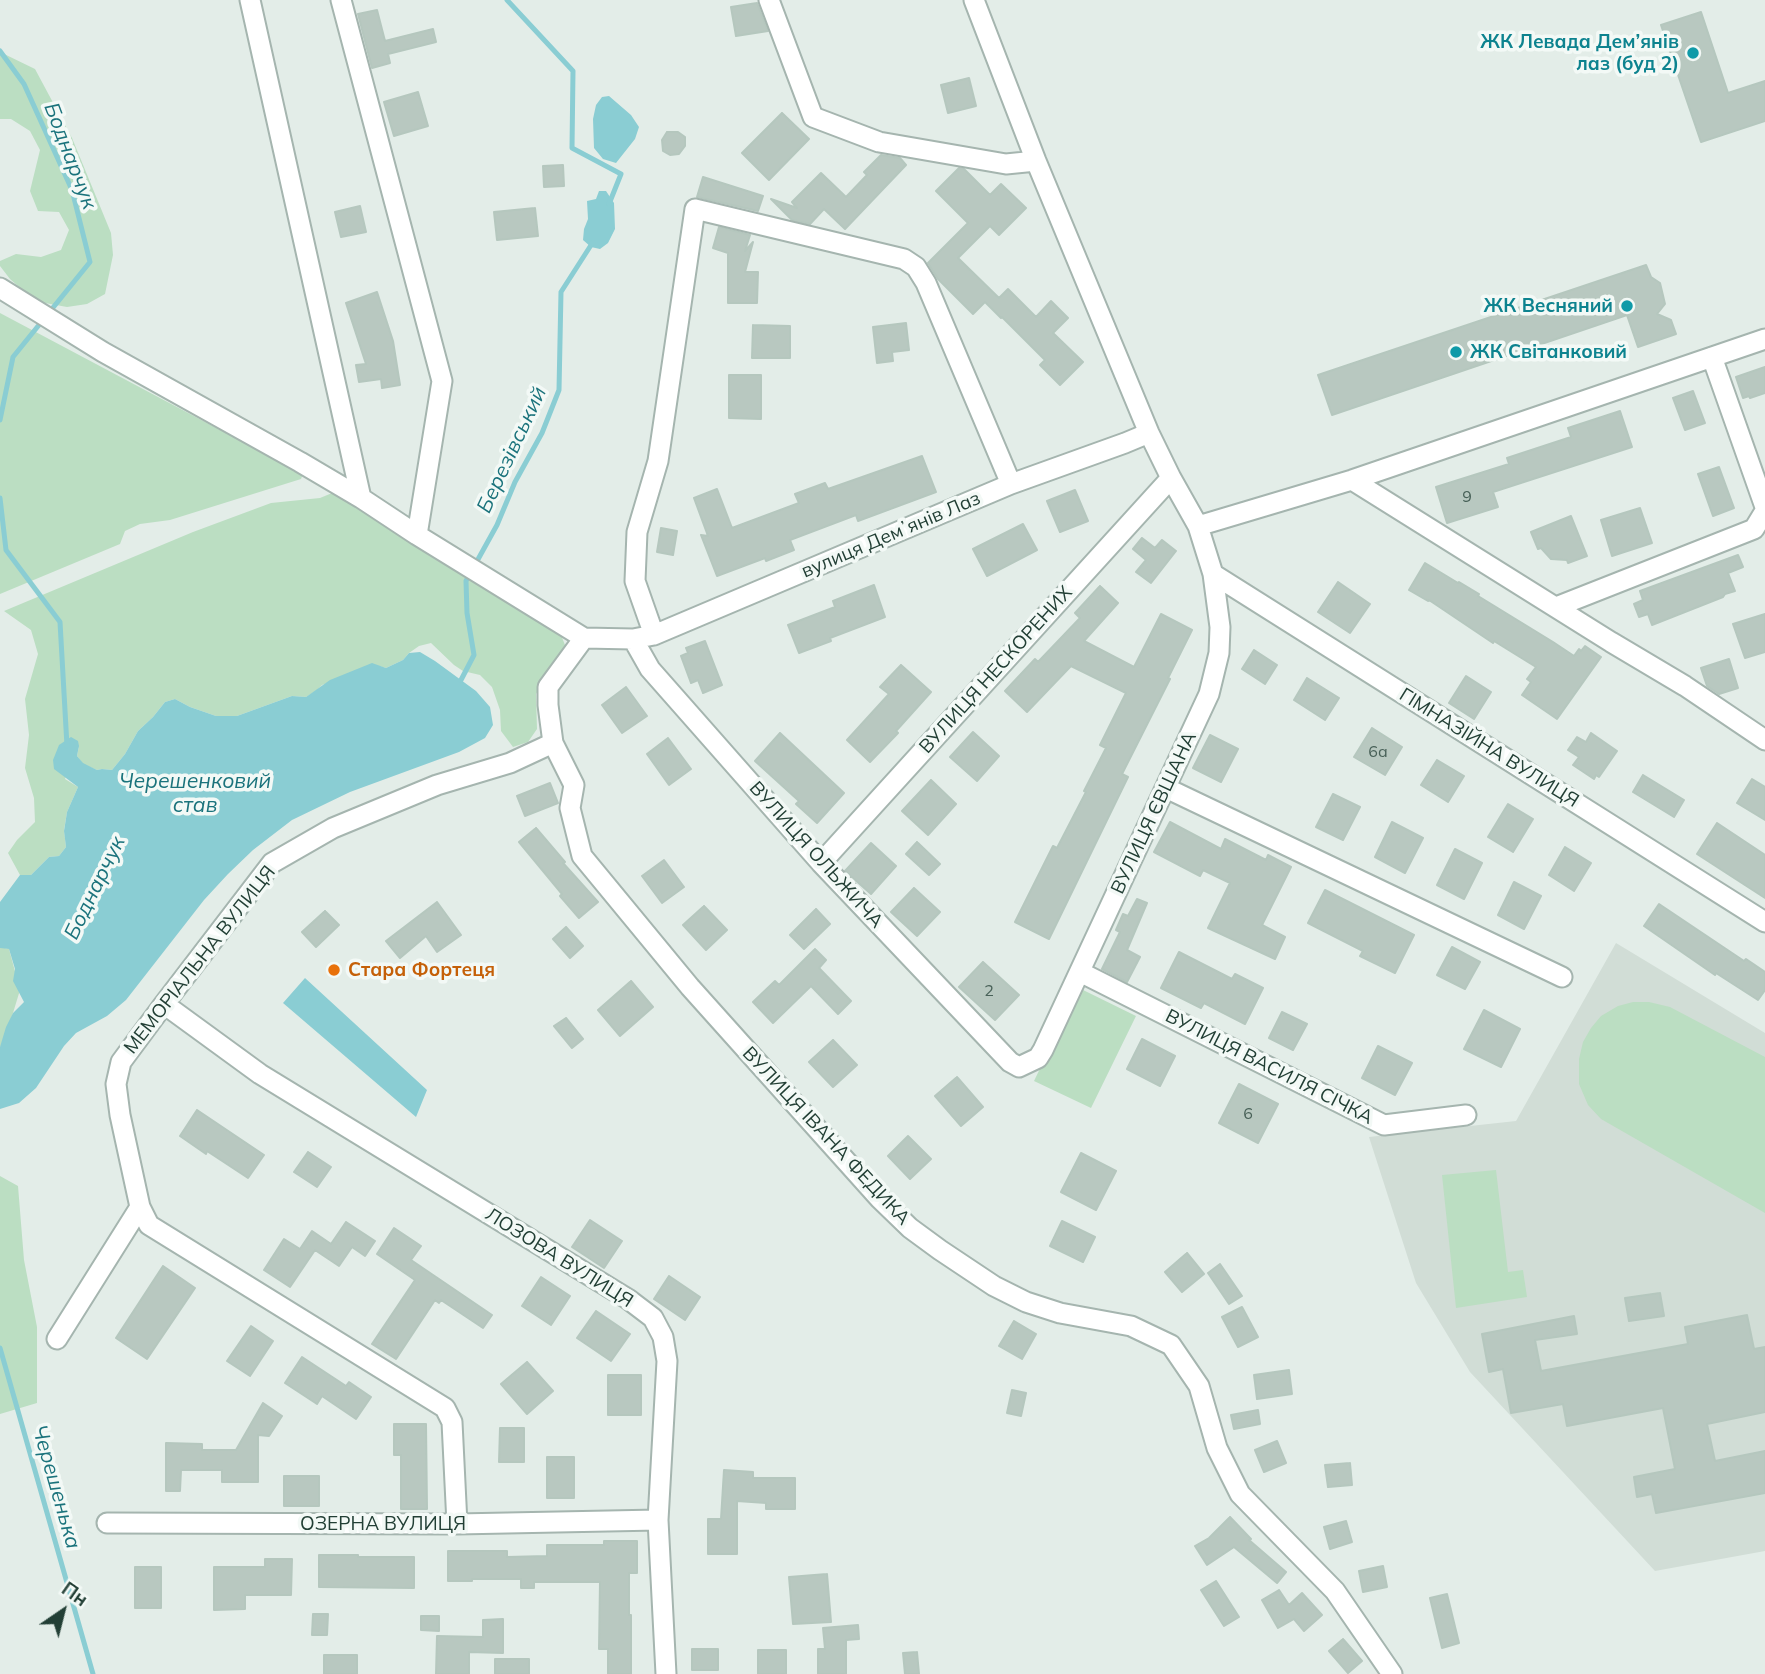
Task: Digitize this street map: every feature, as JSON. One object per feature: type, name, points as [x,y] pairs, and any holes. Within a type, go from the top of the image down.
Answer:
[{"type":"street","points":[[250,0],[361,498]]},
{"type":"street","points":[[341,0],[442,381],[416,535]]},
{"type":"street","points":[[769,0],[813,117],[879,142],[1006,164],[1037,161]]},
{"type":"street","name":"ВУЛИЦЯ ЄВШАНА","points":[[974,0],[1149,433],[1198,526],[1213,574],[1220,627],[1219,653],[1209,694],[1043,1050],[1038,1058],[1019,1067],[1010,1062]]},
{"type":"street","points":[[654,635],[635,581],[637,532],[658,461],[695,209],[904,259],[916,267],[926,283],[1011,484]]},
{"type":"street","points":[[0,288],[103,352],[361,498],[584,638]]},
{"type":"street","points":[[1198,526],[1353,480],[1765,339]]},
{"type":"street","points":[[1556,607],[1754,529],[1765,509],[1712,357]]},
{"type":"street","name":"вулиця Демʼянів Лаз","points":[[584,638],[633,639],[654,635],[1011,484],[1149,433]]},
{"type":"street","name":"ВУЛИЦЯ НЕСКОРЕНИХ","points":[[821,863],[1171,478]]},
{"type":"street","points":[[1353,480],[1685,686],[1765,740]]},
{"type":"street","name":"ГІМНАЗІЙНА ВУЛИЦЯ","points":[[1213,574],[1765,922]]},
{"type":"street","name":"ВУЛИЦЯ ІВАНА ФЕДИКА","points":[[584,638],[548,687],[553,743],[574,785],[570,808],[582,856],[686,984],[880,1199],[910,1227],[995,1286],[1026,1302],[1060,1313],[1131,1326],[1171,1345],[1199,1386],[1217,1448],[1240,1494],[1335,1591],[1392,1674]]},
{"type":"street","name":"ВУЛИЦЯ ОЛЬЖИЧА","points":[[633,639],[650,669],[821,863],[1010,1062]]},
{"type":"street","name":"МЕМОРІАЛЬНА ВУЛИЦЯ","points":[[457,1524],[452,1422],[445,1408],[149,1225],[140,1207],[116,1084],[121,1062],[272,863],[333,828],[437,785],[510,763],[553,743]]},
{"type":"street","points":[[1166,788],[1562,977]]},
{"type":"street","name":"ВУЛИЦЯ ВАСИЛЯ СІЧКА","points":[[1080,972],[1384,1125],[1466,1115]]},
{"type":"street","name":"ЛОЗОВА ВУЛИЦЯ","points":[[164,1004],[260,1074],[628,1299],[653,1318],[663,1337],[667,1362],[658,1520],[666,1674]]},
{"type":"street","points":[[57,1339],[140,1207]]},
{"type":"street","name":"ОЗЕРНА ВУЛИЦЯ","points":[[107,1523],[457,1524],[658,1520]]},
{"type":"shaded area","points":[[1616,943],[1765,1033],[1765,1551],[1655,1571],[1470,1372],[1416,1283],[1369,1137],[1516,1121]]},
{"type":"green space","points":[[0,52],[35,69],[72,138],[111,233],[113,255],[105,294],[87,304],[67,307],[45,303],[27,294],[0,266],[0,261],[16,254],[41,257],[61,250],[69,230],[59,212],[38,211],[30,191],[40,150],[30,131],[11,119],[0,119]]},
{"type":"green space","points":[[0,313],[303,474],[301,479],[170,520],[140,524],[125,531],[120,544],[0,594]]},
{"type":"green space","points":[[337,491],[561,635],[567,650],[536,694],[537,729],[528,742],[513,747],[501,731],[500,710],[492,687],[480,675],[463,671],[454,665],[431,643],[419,646],[403,660],[386,668],[379,666],[322,685],[306,697],[292,696],[237,716],[216,716],[175,699],[165,702],[138,731],[112,770],[97,770],[83,764],[77,756],[79,746],[65,779],[78,787],[67,812],[64,830],[66,847],[59,856],[49,857],[31,875],[20,875],[8,853],[35,822],[34,798],[25,768],[29,735],[25,699],[38,654],[31,630],[4,611],[193,532],[271,503],[320,498]]},
{"type":"green space","points":[[0,947],[9,949],[20,990],[0,1048]]},
{"type":"green space","points":[[1079,988],[1136,1016],[1091,1108],[1034,1081]]},
{"type":"green space","points":[[1649,1002],[1670,1007],[1765,1057],[1765,1213],[1601,1119],[1588,1105],[1579,1084],[1579,1059],[1583,1042],[1601,1016],[1618,1006]]},
{"type":"green space","points":[[1496,1170],[1508,1272],[1523,1270],[1527,1297],[1456,1308],[1442,1175]]},
{"type":"green space","points":[[0,1176],[18,1186],[24,1260],[37,1327],[37,1403],[0,1414]]},
{"type":"water","points":[[609,96],[631,115],[639,127],[635,139],[616,163],[603,159],[594,148],[593,119],[596,105],[602,97]]},
{"type":"water","points":[[599,191],[606,191],[614,203],[615,229],[608,243],[600,249],[591,247],[583,240],[588,219],[587,201],[596,199]]},
{"type":"water","name":"Черешенковий став","points":[[420,652],[476,691],[490,707],[493,725],[485,738],[459,752],[350,792],[292,820],[253,850],[204,900],[126,1000],[107,1016],[76,1033],[36,1088],[19,1103],[0,1109],[0,1047],[13,1013],[24,1002],[13,981],[15,969],[9,949],[0,948],[0,902],[20,875],[31,875],[49,857],[59,856],[66,847],[64,831],[67,812],[78,787],[54,769],[53,760],[59,745],[71,737],[78,741],[77,756],[83,763],[97,770],[112,770],[138,731],[165,702],[175,699],[216,716],[237,716],[292,696],[306,697],[330,680],[372,663],[386,668],[403,660],[409,653]]},
{"type":"water","points":[[305,978],[427,1090],[416,1117],[283,1003]]},
{"type":"building","points":[[757,3],[768,31],[736,36],[731,7]]},
{"type":"building","points":[[377,10],[385,41],[433,29],[436,42],[388,54],[390,63],[372,68],[358,14]]},
{"type":"building","name":"ЖК Левада Дем’янів лаз (буд 2)","points":[[1701,12],[1728,93],[1765,81],[1765,121],[1701,142],[1661,25]]},
{"type":"building","points":[[969,78],[976,106],[948,113],[941,85]]},
{"type":"building","points":[[418,92],[428,126],[394,136],[384,102]]},
{"type":"building","points":[[782,113],[809,139],[769,180],[742,153]]},
{"type":"building","points":[[667,132],[678,132],[685,137],[685,146],[679,154],[670,155],[663,151],[662,140]]},
{"type":"building","points":[[881,155],[900,158],[906,165],[845,229],[824,209],[810,224],[792,220],[771,199],[797,208],[792,202],[821,173],[846,197],[867,175],[864,172]]},
{"type":"building","points":[[563,165],[564,186],[544,187],[543,166]]},
{"type":"building","points":[[959,168],[964,169],[990,195],[1001,184],[1026,208],[999,235],[990,226],[958,258],[999,298],[1008,289],[1036,317],[1051,301],[1068,318],[1053,333],[1083,362],[1060,385],[1040,365],[1045,360],[1002,317],[985,302],[973,314],[938,279],[928,263],[968,223],[936,191]]},
{"type":"building","points":[[703,177],[763,196],[758,211],[697,197]]},
{"type":"building","points":[[360,206],[366,232],[341,237],[335,212]]},
{"type":"building","points":[[535,208],[538,236],[497,240],[494,212]]},
{"type":"building","points":[[719,227],[750,235],[745,251],[753,242],[745,272],[758,272],[757,303],[728,303],[728,253],[713,248]]},
{"type":"building","name":"ЖК Світанковий","points":[[1646,265],[1651,277],[1660,283],[1665,304],[1657,314],[1671,320],[1676,334],[1638,347],[1627,315],[1332,415],[1318,375]]},
{"type":"building","points":[[377,292],[393,341],[400,385],[382,388],[381,379],[359,382],[356,365],[366,364],[346,303]]},
{"type":"building","points":[[906,323],[909,350],[892,352],[893,361],[877,363],[873,327]]},
{"type":"building","points":[[753,325],[790,326],[790,358],[752,358]]},
{"type":"building","points":[[1765,367],[1765,393],[1743,398],[1736,377]]},
{"type":"building","points":[[729,375],[761,375],[761,419],[729,418]]},
{"type":"building","points":[[1693,391],[1705,423],[1685,430],[1673,398]]},
{"type":"building","points":[[1620,411],[1632,447],[1493,492],[1498,507],[1447,523],[1436,487],[1509,464],[1507,458],[1571,437],[1568,428]]},
{"type":"building","points":[[922,456],[936,492],[858,521],[856,515],[790,540],[794,550],[717,576],[701,535],[708,536],[694,498],[717,489],[732,528],[799,503],[795,494],[825,483],[828,489]]},
{"type":"building","points":[[1719,467],[1734,508],[1713,516],[1698,474]]},
{"type":"building","points":[[1075,490],[1088,521],[1060,532],[1047,501]]},
{"type":"building","points":[[1640,508],[1652,543],[1612,556],[1601,520]]},
{"type":"building","points":[[1571,516],[1587,556],[1568,563],[1567,560],[1551,559],[1541,548],[1538,549],[1531,532]]},
{"type":"building","points":[[1023,524],[1037,550],[987,576],[973,549]]},
{"type":"building","points":[[661,528],[677,531],[673,555],[657,552]]},
{"type":"building","points":[[1142,538],[1155,548],[1162,540],[1176,551],[1151,583],[1136,572],[1146,560],[1133,549]]},
{"type":"building","points":[[1738,555],[1743,567],[1728,573],[1735,591],[1652,625],[1648,614],[1639,617],[1634,604],[1643,600],[1640,591]]},
{"type":"building","points":[[1425,563],[1479,594],[1478,596],[1574,656],[1585,646],[1601,657],[1557,719],[1522,695],[1531,682],[1527,679],[1536,667],[1409,590]]},
{"type":"building","points":[[1338,582],[1370,604],[1350,633],[1318,612]]},
{"type":"building","points":[[874,585],[885,617],[799,653],[788,625],[835,607],[833,601]]},
{"type":"building","points":[[1100,586],[1118,603],[1084,641],[1134,667],[1161,614],[1192,630],[1122,774],[1128,777],[1049,939],[1015,922],[1053,846],[1057,848],[1086,792],[1084,791],[1106,748],[1100,745],[1126,693],[1071,666],[1027,712],[1005,691],[1035,659],[1038,662],[1080,618],[1075,613]]},
{"type":"building","points":[[1765,614],[1765,652],[1745,658],[1733,624]]},
{"type":"building","points":[[705,641],[722,685],[703,693],[698,680],[691,683],[681,656],[688,653],[686,648]]},
{"type":"building","points":[[1254,650],[1277,665],[1265,684],[1242,669]]},
{"type":"building","points":[[1729,659],[1738,688],[1719,694],[1707,686],[1701,668]]},
{"type":"building","points":[[901,665],[931,692],[870,762],[847,740],[889,694],[880,687]]},
{"type":"building","points":[[1466,676],[1491,692],[1474,719],[1449,703]]},
{"type":"building","points":[[1307,678],[1339,698],[1325,720],[1294,700]]},
{"type":"building","points":[[626,687],[647,716],[622,733],[602,705]]},
{"type":"building","points":[[1372,728],[1402,747],[1385,775],[1354,757]]},
{"type":"building","points":[[973,732],[999,756],[977,781],[950,757]]},
{"type":"building","points":[[780,733],[844,793],[817,823],[796,804],[799,801],[755,761]]},
{"type":"building","points":[[1591,733],[1617,751],[1599,777],[1596,775],[1594,779],[1573,765],[1579,757],[1568,750],[1577,737],[1586,742]]},
{"type":"building","points":[[1210,735],[1238,749],[1221,782],[1193,768]]},
{"type":"building","points":[[668,738],[691,769],[669,785],[647,754]]},
{"type":"building","points":[[1437,760],[1464,776],[1448,802],[1421,785]]},
{"type":"building","points":[[1643,775],[1684,800],[1674,817],[1633,792]]},
{"type":"building","points":[[1752,779],[1765,787],[1765,820],[1737,803]]},
{"type":"building","points":[[931,780],[956,804],[928,835],[902,811]]},
{"type":"building","points":[[550,783],[558,803],[525,816],[517,796]]},
{"type":"building","points":[[1333,794],[1360,807],[1343,840],[1316,827]]},
{"type":"building","points":[[1508,804],[1533,819],[1513,852],[1488,837]]},
{"type":"building","points":[[1170,822],[1221,849],[1225,839],[1266,860],[1268,855],[1291,867],[1262,925],[1285,937],[1275,959],[1208,928],[1230,883],[1203,870],[1200,876],[1154,852]]},
{"type":"building","points":[[1392,822],[1423,838],[1405,873],[1375,857]]},
{"type":"building","points":[[1717,823],[1765,855],[1765,898],[1697,854]]},
{"type":"building","points":[[536,828],[598,902],[579,918],[519,842]]},
{"type":"building","points":[[917,842],[940,864],[929,875],[906,854]]},
{"type":"building","points":[[871,843],[896,866],[871,894],[845,871]]},
{"type":"building","points":[[1565,847],[1591,863],[1574,891],[1549,875]]},
{"type":"building","points":[[1455,849],[1482,863],[1464,899],[1437,885]]},
{"type":"building","points":[[664,860],[684,887],[662,903],[642,876]]},
{"type":"building","points":[[1514,882],[1541,896],[1524,929],[1498,915]]},
{"type":"building","points":[[914,888],[940,912],[917,936],[891,912]]},
{"type":"building","points":[[1325,890],[1414,935],[1395,973],[1360,956],[1363,951],[1308,923]]},
{"type":"building","points":[[1137,899],[1147,903],[1127,950],[1140,957],[1127,982],[1102,969],[1120,932],[1116,930],[1123,914],[1128,916]]},
{"type":"building","points":[[437,902],[461,935],[437,952],[426,936],[400,958],[386,941]]},
{"type":"building","points":[[1659,904],[1765,972],[1765,990],[1758,1000],[1716,973],[1715,975],[1644,926]]},
{"type":"building","points":[[704,906],[727,930],[706,950],[683,925]]},
{"type":"building","points":[[816,909],[830,924],[804,949],[790,935]]},
{"type":"building","points":[[325,911],[339,925],[316,947],[302,932]]},
{"type":"building","points":[[566,927],[583,946],[570,958],[553,939]]},
{"type":"building","points":[[1452,947],[1480,962],[1465,989],[1437,975]]},
{"type":"building","points":[[815,949],[826,960],[819,968],[851,1001],[838,1014],[811,986],[773,1023],[753,1002],[775,981],[779,985]]},
{"type":"building","points":[[1179,952],[1232,979],[1235,974],[1263,988],[1245,1024],[1204,1003],[1201,1008],[1161,988]]},
{"type":"building","points":[[983,962],[1019,995],[995,1020],[959,987]]},
{"type":"building","points":[[631,981],[653,1007],[620,1036],[598,1010]]},
{"type":"building","points":[[1484,1010],[1520,1029],[1501,1067],[1464,1049]]},
{"type":"building","points":[[1282,1012],[1307,1024],[1293,1050],[1269,1038]]},
{"type":"building","points":[[566,1018],[583,1039],[572,1048],[554,1026]]},
{"type":"building","points":[[1142,1039],[1175,1056],[1160,1086],[1127,1069]]},
{"type":"building","points":[[833,1040],[857,1065],[833,1087],[809,1062]]},
{"type":"building","points":[[1378,1046],[1412,1063],[1395,1095],[1362,1078]]},
{"type":"building","points":[[957,1077],[983,1107],[961,1126],[935,1096]]},
{"type":"building","points":[[1239,1084],[1278,1104],[1258,1143],[1219,1123]]},
{"type":"building","points":[[197,1110],[264,1155],[248,1178],[180,1136]]},
{"type":"building","points":[[908,1136],[931,1159],[910,1179],[888,1156]]},
{"type":"building","points":[[308,1152],[331,1167],[317,1187],[294,1172]]},
{"type":"building","points":[[1081,1153],[1116,1171],[1096,1210],[1061,1192]]},
{"type":"building","points":[[590,1220],[622,1241],[604,1268],[572,1247]]},
{"type":"building","points":[[1062,1221],[1095,1237],[1083,1262],[1050,1246]]},
{"type":"building","points":[[346,1222],[375,1241],[365,1256],[352,1247],[339,1266],[315,1250],[290,1287],[264,1270],[284,1239],[300,1249],[312,1231],[331,1244]]},
{"type":"building","points":[[394,1228],[421,1246],[411,1260],[492,1315],[483,1328],[441,1300],[439,1303],[435,1300],[396,1359],[372,1344],[415,1280],[377,1254]]},
{"type":"building","points":[[1187,1253],[1204,1274],[1182,1292],[1165,1272]]},
{"type":"building","points":[[1220,1264],[1242,1296],[1229,1304],[1208,1273]]},
{"type":"building","points":[[163,1266],[195,1288],[147,1359],[116,1338]]},
{"type":"building","points":[[669,1276],[700,1297],[685,1320],[654,1299]]},
{"type":"building","points":[[541,1277],[570,1296],[551,1325],[522,1306]]},
{"type":"building","points":[[1660,1293],[1664,1316],[1629,1321],[1625,1298]]},
{"type":"building","points":[[1242,1307],[1258,1337],[1238,1347],[1222,1317]]},
{"type":"building","points":[[596,1311],[630,1334],[611,1361],[577,1338]]},
{"type":"building","points":[[1747,1315],[1754,1349],[1765,1347],[1765,1412],[1707,1424],[1715,1461],[1765,1451],[1765,1493],[1656,1513],[1652,1494],[1637,1497],[1634,1477],[1675,1469],[1663,1408],[1567,1426],[1563,1404],[1511,1413],[1503,1369],[1489,1372],[1482,1334],[1574,1316],[1577,1334],[1535,1340],[1541,1371],[1688,1344],[1685,1327]]},
{"type":"building","points":[[1014,1321],[1036,1334],[1022,1359],[999,1346]]},
{"type":"building","points":[[251,1326],[273,1341],[250,1376],[227,1361]]},
{"type":"building","points":[[302,1357],[346,1386],[349,1382],[371,1397],[356,1419],[322,1396],[317,1404],[285,1383]]},
{"type":"building","points":[[527,1362],[553,1391],[527,1414],[501,1384]]},
{"type":"building","points":[[1289,1370],[1292,1394],[1257,1399],[1254,1375]]},
{"type":"building","points":[[608,1375],[641,1375],[641,1415],[608,1415]]},
{"type":"building","points":[[1012,1390],[1026,1393],[1021,1416],[1007,1413]]},
{"type":"building","points":[[263,1403],[282,1416],[269,1436],[258,1435],[258,1482],[222,1482],[222,1470],[181,1470],[180,1491],[166,1491],[166,1443],[202,1444],[202,1450],[236,1450]]},
{"type":"building","points":[[1258,1410],[1260,1424],[1234,1429],[1231,1415]]},
{"type":"building","points":[[394,1424],[426,1424],[427,1509],[401,1509],[401,1455],[394,1455]]},
{"type":"building","points":[[500,1428],[524,1428],[524,1462],[499,1462]]},
{"type":"building","points":[[1277,1441],[1286,1463],[1264,1472],[1255,1450]]},
{"type":"building","points":[[547,1457],[574,1457],[574,1498],[547,1498]]},
{"type":"building","points":[[1350,1463],[1352,1485],[1328,1487],[1325,1465]]},
{"type":"building","points":[[724,1470],[753,1472],[753,1478],[795,1478],[795,1509],[766,1509],[766,1503],[737,1501],[737,1554],[708,1554],[708,1519],[721,1519]]},
{"type":"building","points":[[284,1476],[319,1476],[319,1506],[284,1506]]},
{"type":"building","points":[[1230,1517],[1251,1539],[1249,1540],[1286,1572],[1277,1583],[1234,1547],[1207,1565],[1195,1546],[1209,1538]]},
{"type":"building","points":[[1346,1521],[1352,1542],[1330,1549],[1324,1527]]},
{"type":"building","points":[[604,1541],[637,1541],[637,1573],[629,1573],[631,1674],[608,1674],[608,1649],[599,1649],[600,1582],[534,1582],[534,1588],[521,1588],[521,1579],[448,1581],[448,1551],[507,1551],[507,1557],[547,1556],[547,1545],[604,1545]]},
{"type":"building","points":[[319,1555],[414,1557],[414,1588],[319,1587]]},
{"type":"building","points":[[265,1559],[292,1559],[291,1595],[245,1595],[245,1609],[214,1610],[214,1567],[265,1567]]},
{"type":"building","points":[[1383,1566],[1387,1587],[1363,1592],[1359,1571]]},
{"type":"building","points":[[135,1567],[161,1567],[161,1608],[135,1608]]},
{"type":"building","points":[[827,1574],[831,1622],[793,1624],[789,1577]]},
{"type":"building","points":[[1216,1581],[1239,1617],[1224,1626],[1201,1590]]},
{"type":"building","points":[[1279,1590],[1289,1605],[1302,1593],[1322,1615],[1304,1631],[1294,1619],[1278,1628],[1262,1600]]},
{"type":"building","points":[[1447,1594],[1459,1643],[1442,1648],[1430,1598]]},
{"type":"building","points":[[313,1614],[328,1614],[327,1635],[312,1635]]},
{"type":"building","points":[[421,1616],[439,1616],[439,1631],[421,1630]]},
{"type":"building","points":[[503,1619],[503,1653],[469,1652],[469,1674],[436,1674],[437,1636],[483,1637],[483,1620]]},
{"type":"building","points":[[858,1625],[859,1639],[846,1640],[846,1674],[818,1674],[818,1649],[825,1649],[823,1628]]},
{"type":"building","points":[[1343,1639],[1362,1661],[1348,1673],[1329,1651]]},
{"type":"building","points":[[692,1649],[718,1649],[718,1670],[692,1670]]},
{"type":"building","points":[[758,1650],[786,1650],[786,1674],[758,1674]]},
{"type":"building","points":[[917,1652],[919,1674],[905,1674],[903,1653]]},
{"type":"building","points":[[324,1655],[357,1655],[357,1674],[324,1674]]},
{"type":"building","points":[[495,1659],[529,1659],[529,1674],[495,1674]]},
{"type":"waterway","name":"Березівський","points":[[507,0],[573,71],[572,148],[621,174],[609,204]]},
{"type":"waterway","name":"Боднарчук","points":[[0,51],[24,84],[72,190],[90,262],[13,357],[0,420]]},
{"type":"waterway","name":"Березівський","points":[[461,680],[474,655],[467,613],[466,581],[542,433],[559,390],[561,292],[593,242]]},
{"type":"waterway","name":"Боднарчук","points":[[0,498],[6,550],[60,622],[67,746]]},
{"type":"waterway","name":"Черешенька","points":[[0,1348],[93,1674]]},
{"type":"place","name":"ЖК Левада Дем’янів лаз (буд 2)","points":[[1693,53]]},
{"type":"place","name":"ЖК Весняний","points":[[1627,306]]},
{"type":"place","name":"ЖК Світанковий","points":[[1456,352]]},
{"type":"place","name":"Стара Фортеця","points":[[334,970]]}]
